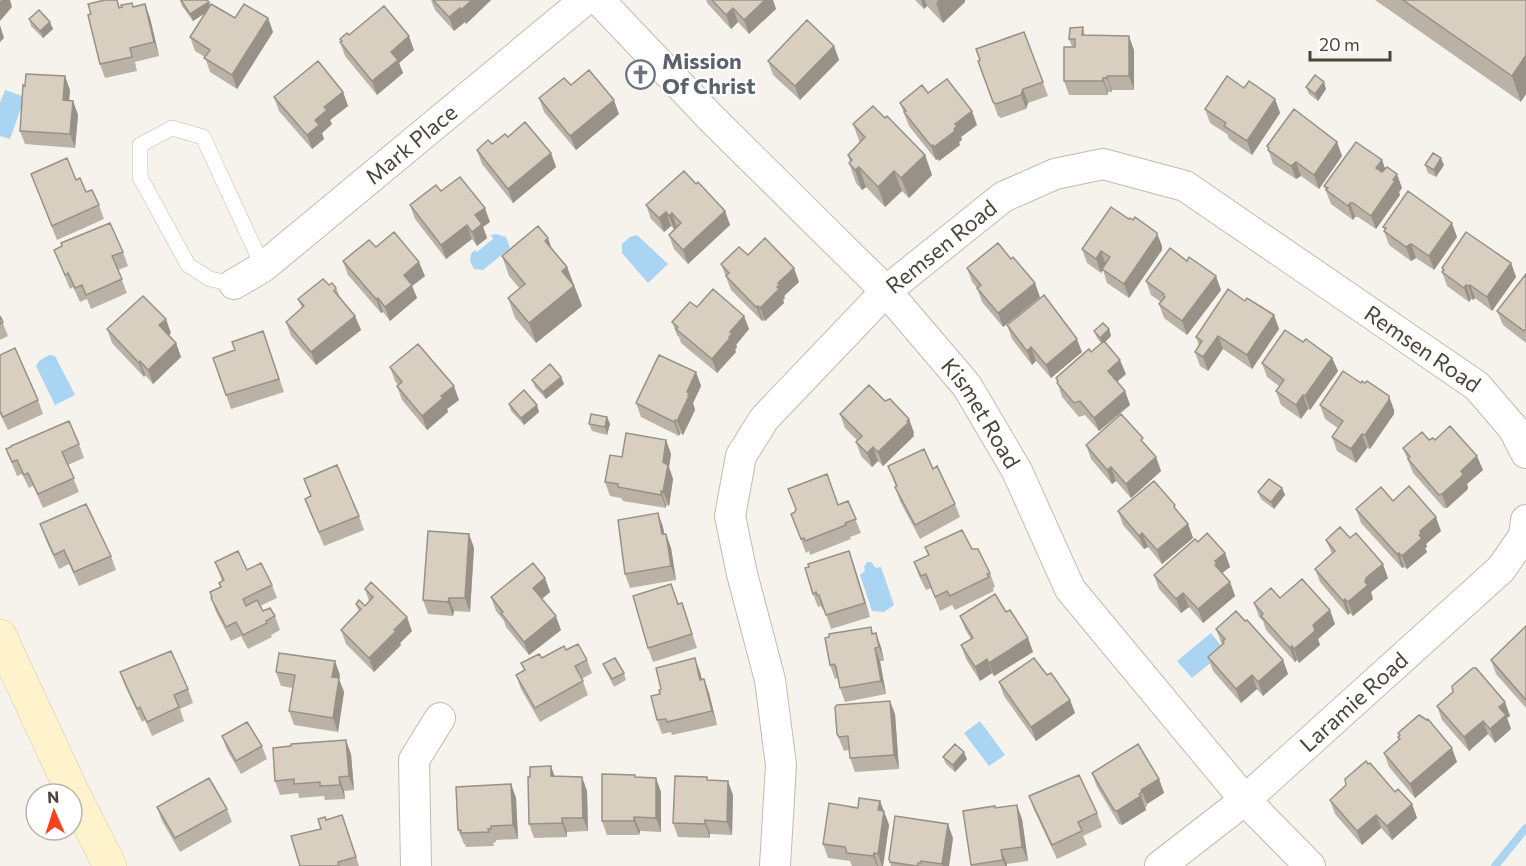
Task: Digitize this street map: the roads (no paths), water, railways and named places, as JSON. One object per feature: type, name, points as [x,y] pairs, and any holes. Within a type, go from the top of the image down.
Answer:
[{"type":"main road","points":[[0,636],[72,791],[110,866]]},
{"type":"street","name":"Mark Place","points":[[234,284],[263,267],[585,0]]},
{"type":"street","name":"Kismet Road","points":[[598,0],[711,118],[886,291],[967,386],[1017,471],[1070,589],[1245,801],[1310,866]]},
{"type":"street","name":"Remsen Road","points":[[775,866],[781,765],[770,680],[742,574],[730,516],[741,456],[764,419],[886,291],[1003,197],[1055,174],[1103,164],[1185,186],[1477,386],[1513,428],[1526,453]]},
{"type":"street","name":"Laramie Road","points":[[1160,866],[1245,801],[1501,569],[1524,536],[1526,520]]},
{"type":"street","points":[[417,866],[414,760],[440,718]]},
{"type":"lane","points":[[234,284],[210,279],[188,265],[140,177],[140,146],[172,128],[203,137],[263,267]]},
{"type":"water","points":[[5,90],[25,97],[10,139],[0,136],[0,103]]},
{"type":"water","points":[[491,235],[506,237],[510,248],[483,270],[474,269],[470,261],[471,254],[493,239]]},
{"type":"water","points":[[637,235],[668,264],[648,283],[622,253],[622,244],[630,237]]},
{"type":"water","points":[[49,355],[55,356],[75,395],[55,405],[36,366],[39,361]]},
{"type":"water","points":[[867,562],[871,562],[876,568],[881,567],[894,605],[884,612],[872,611],[860,575],[865,571],[864,567]]},
{"type":"water","points":[[1211,633],[1225,651],[1192,678],[1177,661]]},
{"type":"water","points":[[980,721],[1005,755],[989,766],[964,733]]},
{"type":"waterway","points":[[1495,866],[1526,828]]},
{"type":"place","name":"Mission Of Christ","points":[[641,74]]}]
